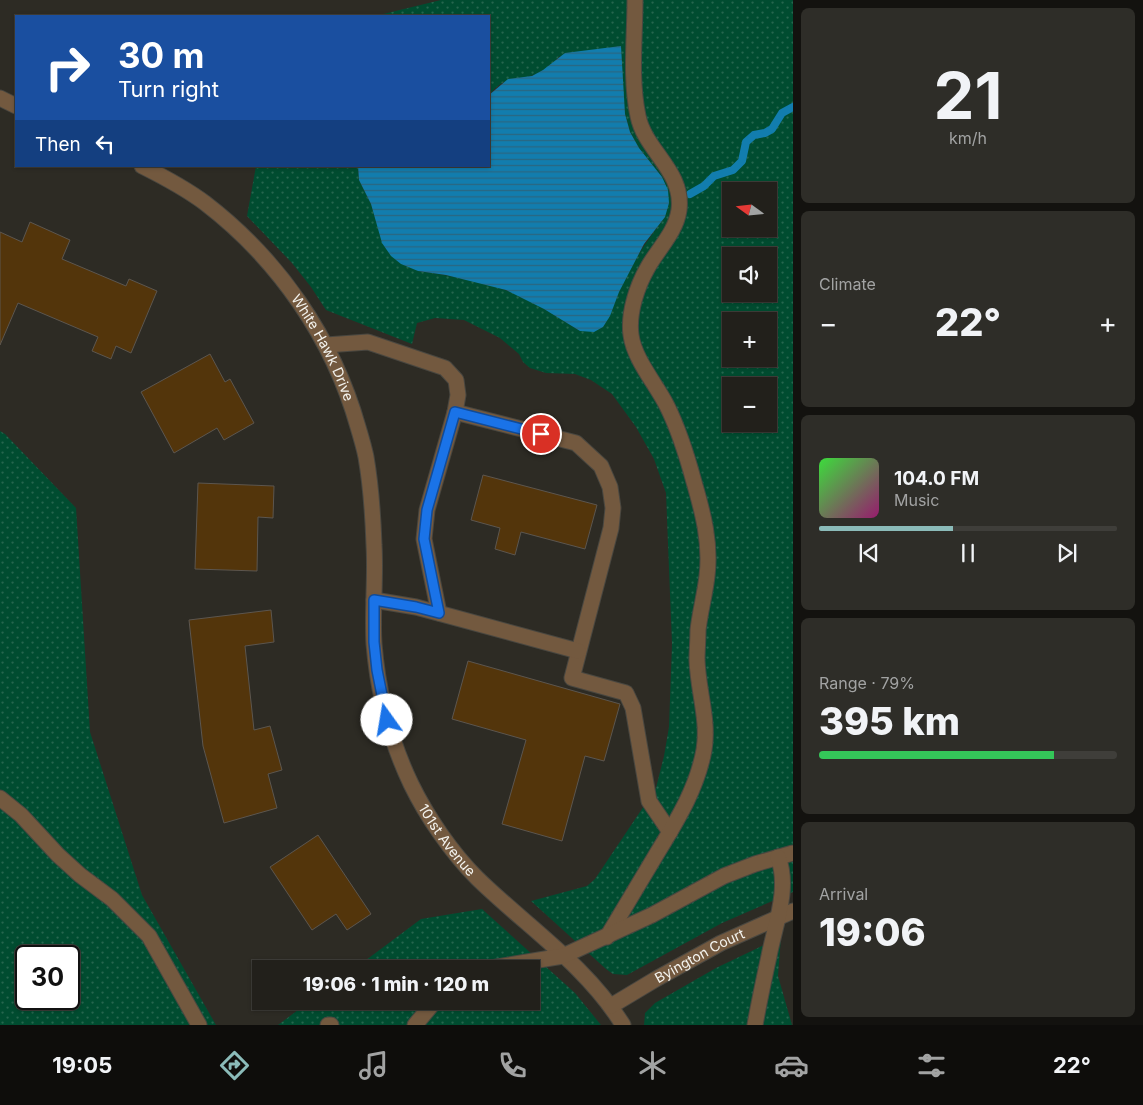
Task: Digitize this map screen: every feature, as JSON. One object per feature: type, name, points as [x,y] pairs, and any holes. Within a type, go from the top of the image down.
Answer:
[{"type":"street","points":[[607,937],[693,790],[704,750],[706,724],[697,662],[698,629],[707,575],[709,548],[706,526],[679,432],[667,405],[637,354],[631,335],[631,312],[637,292],[647,268],[672,230],[679,211],[679,193],[674,178],[647,136],[638,116],[634,89],[635,0]]},
{"type":"street","points":[[0,98],[15,106]]},
{"type":"street","name":"White Hawk Drive","points":[[144,167],[170,180],[204,203],[238,232],[274,270],[303,308],[326,345],[350,398],[366,455],[375,550],[374,600]]},
{"type":"street","points":[[326,345],[368,342],[445,368],[456,380],[458,395],[455,412],[427,510],[424,539],[439,613]]},
{"type":"street","points":[[455,412],[576,443],[601,466],[610,487],[613,508],[611,528],[572,678],[626,693],[633,708],[650,801],[670,832]]},
{"type":"street","points":[[374,600],[416,607],[578,651]]},
{"type":"street","name":"101st Avenue","points":[[374,600],[374,642],[378,683],[397,753],[413,788],[440,833],[476,876],[594,985],[623,1025]]},
{"type":"street","points":[[0,798],[21,815],[80,875],[112,899],[149,936],[199,1025]]},
{"type":"street","points":[[540,960],[564,956],[652,916],[724,876],[786,855]]},
{"type":"street","points":[[755,1025],[769,952],[779,918],[782,865],[786,855]]},
{"type":"street","name":"Byington Court","points":[[611,1006],[722,943],[793,911]]},
{"type":"street","points":[[415,1025],[428,1010]]},
{"type":"green space","points":[[441,0],[793,0],[793,892],[722,923],[627,975],[613,974],[606,969],[531,901],[587,886],[595,879],[656,788],[669,727],[672,644],[666,493],[654,459],[636,427],[612,394],[591,380],[575,374],[546,373],[530,368],[523,362],[519,354],[500,338],[464,320],[435,318],[417,323],[412,344],[326,310],[292,263],[247,216],[256,167],[358,167],[359,180],[371,204],[376,220],[418,271],[451,276],[515,293],[544,308],[580,331],[603,327],[629,271],[665,217],[662,177],[639,148],[630,132],[625,114],[622,90],[560,56],[539,73],[499,85],[490,94],[490,15],[379,15]]},
{"type":"green space","points":[[0,431],[76,508],[90,732],[142,895],[216,1025],[0,1025]]},
{"type":"green space","points":[[482,909],[538,960],[366,960],[421,919]]},
{"type":"green space","points":[[781,937],[778,976],[792,1025],[644,1025],[645,1013],[655,1003],[716,968]]},
{"type":"green space","points":[[540,961],[575,993],[601,1025],[278,1025],[298,1010],[540,1010]]},
{"type":"water","points":[[621,46],[625,114],[630,132],[639,148],[662,177],[668,190],[669,203],[665,217],[644,244],[619,292],[610,316],[603,327],[594,332],[580,331],[544,309],[506,290],[446,275],[418,271],[401,264],[391,256],[382,243],[371,204],[359,180],[358,167],[490,167],[490,94],[508,79],[532,76],[565,53]]},
{"type":"building","points":[[30,222],[70,240],[62,259],[126,286],[129,279],[157,291],[131,353],[116,346],[111,359],[92,351],[98,337],[18,303],[0,345],[0,232],[22,242]]},
{"type":"building","points":[[210,354],[225,382],[230,379],[254,423],[224,440],[217,428],[174,453],[141,392]]},
{"type":"building","points":[[483,475],[597,505],[585,549],[521,532],[515,555],[495,549],[500,528],[471,520]]},
{"type":"building","points":[[198,483],[274,486],[273,518],[258,517],[257,571],[195,569]]},
{"type":"building","points":[[271,610],[274,642],[245,646],[254,730],[270,726],[282,770],[268,774],[277,808],[224,823],[203,746],[189,620]]},
{"type":"building","points":[[468,661],[620,704],[604,761],[585,756],[562,841],[502,824],[526,740],[452,719]]},
{"type":"building","points":[[318,835],[371,914],[347,930],[336,914],[312,930],[270,867]]},
{"type":"waterway","points":[[690,194],[704,186],[714,176],[733,170],[742,161],[746,142],[754,135],[765,133],[772,129],[782,113],[793,107]]},
{"type":"route","points":[[387,720],[378,683],[374,642],[374,600],[439,613],[424,539],[427,510],[455,412],[541,434]]}]
